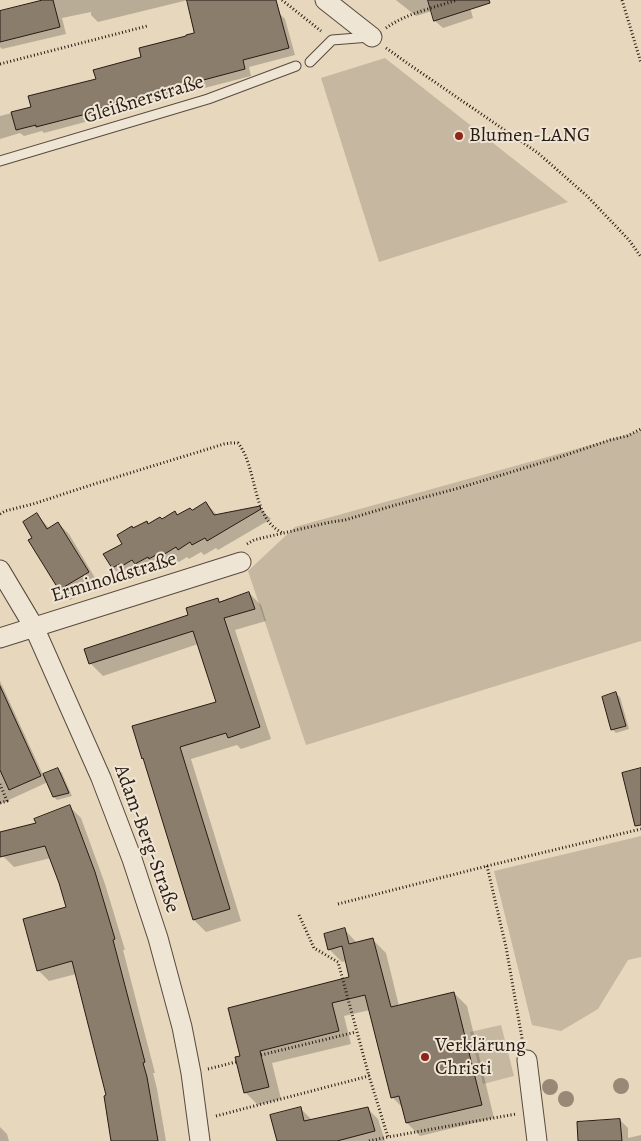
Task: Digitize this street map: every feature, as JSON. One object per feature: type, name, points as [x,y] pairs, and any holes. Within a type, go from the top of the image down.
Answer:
[{"type":"street","points":[[325,0],[372,37]]},
{"type":"street","name":"Erminoldstraße","points":[[0,638],[237,563]]},
{"type":"street","name":"Adam-Berg-Straße","points":[[0,570],[34,627],[101,778],[132,859],[160,944],[182,1027],[191,1073],[200,1141]]},
{"type":"street","points":[[527,1060],[537,1141]]},
{"type":"lane","points":[[310,62],[332,40],[372,37]]},
{"type":"lane","name":"Gleißnerstraße","points":[[0,161],[208,99],[296,66]]},
{"type":"path","points":[[282,0],[332,40]]},
{"type":"path","points":[[393,22],[417,12],[457,0]]},
{"type":"path","points":[[622,0],[641,64]]},
{"type":"path","points":[[0,64],[148,26]]},
{"type":"path","points":[[372,37],[538,152],[587,196],[629,240],[641,257]]},
{"type":"path","points":[[237,563],[236,551],[254,540],[345,520],[459,488],[627,436],[641,429]]},
{"type":"path","points":[[0,514],[118,476],[231,443],[238,444],[245,453],[264,514],[283,533]]},
{"type":"path","points":[[0,784],[7,801],[0,803]]},
{"type":"path","points":[[338,904],[641,829]]},
{"type":"path","points":[[487,866],[506,947],[527,1060]]},
{"type":"path","points":[[299,915],[314,948],[338,962],[356,1032],[388,1137]]},
{"type":"path","points":[[261,1055],[356,1032]]},
{"type":"path","points":[[191,1073],[236,1062]]},
{"type":"path","points":[[198,1121],[369,1076]]},
{"type":"path","points":[[369,1141],[534,1111]]},
{"type":"shaded area","points":[[385,58],[568,202],[379,262],[321,78]]},
{"type":"shaded area","points":[[641,431],[641,641],[306,745],[248,571],[295,527]]},
{"type":"shaded area","points":[[641,836],[641,957],[628,960],[598,1009],[561,1031],[532,1025],[494,871]]},
{"type":"shaded area","points":[[501,1025],[514,1076],[483,1084],[470,1032]]},
{"type":"building","points":[[43,0],[53,0],[60,27],[0,42],[0,11]]},
{"type":"building","points":[[187,0],[276,0],[289,48],[243,60],[245,69],[109,105],[94,110],[94,112],[36,127],[36,125],[16,130],[11,112],[31,107],[28,96],[96,79],[93,70],[141,57],[139,48],[194,33]]},
{"type":"building","points":[[428,0],[489,0],[490,3],[434,21]]},
{"type":"building","points":[[206,502],[214,515],[260,506],[261,509],[207,541],[205,538],[192,545],[190,542],[178,550],[176,547],[163,555],[161,552],[135,564],[132,560],[122,566],[120,564],[112,568],[103,554],[122,544],[117,535],[132,526],[133,528],[147,521],[148,524],[160,517],[162,519],[175,511],[177,515],[190,508],[192,510]]},
{"type":"building","points":[[37,513],[47,529],[58,522],[89,572],[59,590],[28,540],[32,538],[23,522]]},
{"type":"building","points":[[249,592],[255,609],[224,618],[260,727],[228,738],[226,733],[180,747],[230,909],[193,920],[132,726],[216,702],[193,631],[89,664],[84,649],[188,615],[186,608],[218,598],[219,602]]},
{"type":"building","points":[[0,686],[41,776],[9,790],[0,770]]},
{"type":"building","points":[[616,692],[626,726],[611,730],[602,697]]},
{"type":"building","points":[[58,768],[69,793],[53,797],[43,774]]},
{"type":"building","points":[[641,768],[641,825],[635,826],[622,773]]},
{"type":"building","points":[[70,805],[95,872],[115,939],[113,940],[145,1062],[143,1063],[158,1141],[111,1141],[104,1096],[106,1095],[72,961],[37,971],[23,919],[66,907],[45,846],[0,857],[0,832],[36,823],[34,819]]},
{"type":"building","points":[[345,928],[349,944],[373,938],[391,1007],[454,992],[482,1105],[406,1123],[399,1096],[391,1098],[365,995],[332,1003],[339,1031],[260,1051],[269,1087],[244,1093],[235,1057],[240,1056],[228,1008],[349,977],[342,946],[328,950],[324,934]]},
{"type":"building","points":[[301,1107],[304,1121],[368,1107],[375,1131],[337,1141],[277,1141],[270,1115]]},
{"type":"building","points":[[620,1119],[622,1141],[578,1141],[577,1122]]},
{"type":"place","name":"Blumen-LANG","points":[[459,136]]},
{"type":"place","name":"Verklärung Christi","points":[[425,1057]]}]
